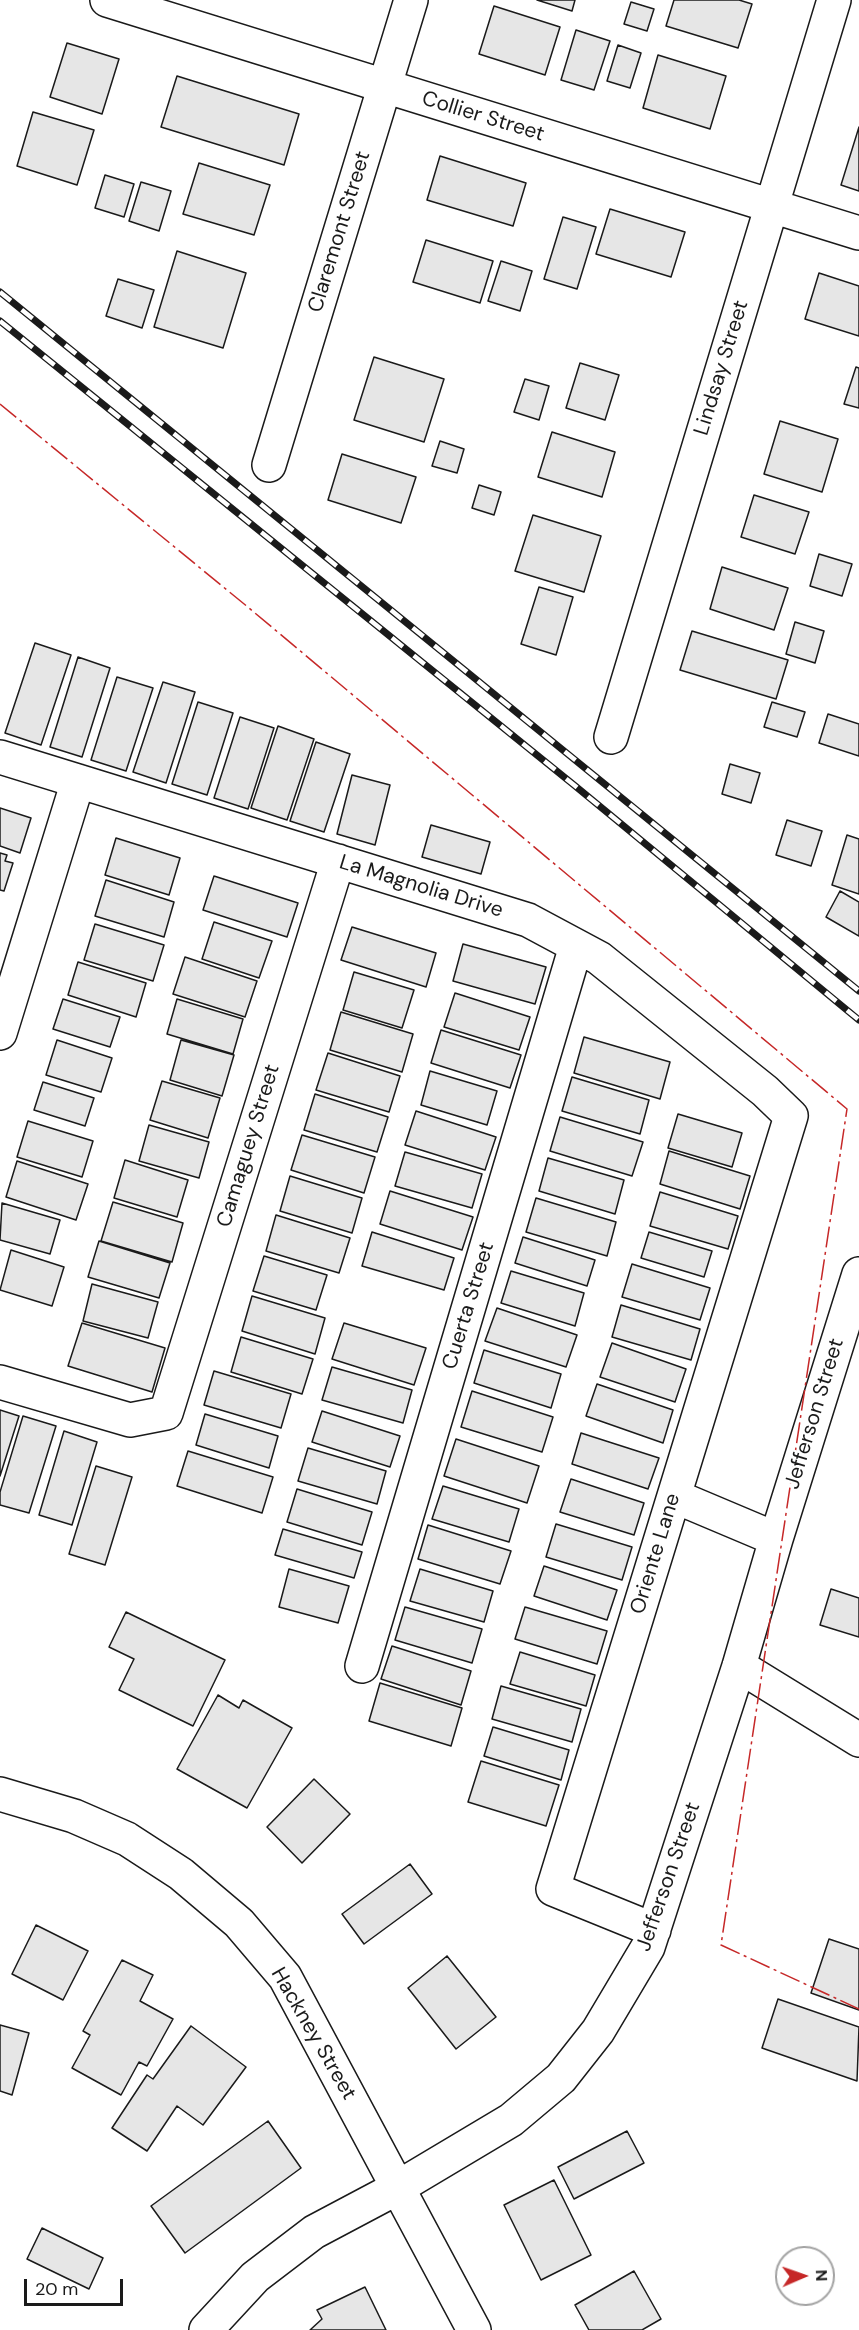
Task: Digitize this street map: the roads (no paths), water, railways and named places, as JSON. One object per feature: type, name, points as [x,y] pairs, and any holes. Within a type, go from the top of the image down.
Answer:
[{"type":"street","name":"Collier Street","points":[[107,0],[859,233]]},
{"type":"street","name":"Claremont Street","points":[[269,465],[411,0]]},
{"type":"street","name":"Lindsay Street","points":[[611,737],[834,0]]},
{"type":"street","name":"La Magnolia Drive","points":[[0,757],[528,920],[608,965],[765,1091],[791,1116]]},
{"type":"street","points":[[0,1033],[78,781]]},
{"type":"street","name":"Camaguey Street","points":[[0,1382],[130,1420],[166,1413],[338,861]]},
{"type":"street","name":"Cuerta Street","points":[[362,1666],[576,946]]},
{"type":"street","name":"Oriente Lane","points":[[654,1930],[553,1889],[791,1116]]},
{"type":"street","name":"Jefferson Street","points":[[206,2330],[255,2277],[314,2232],[398,2188],[511,2120],[561,2078],[598,2031],[648,1947],[654,1930],[739,1666],[859,1274]]},
{"type":"street","points":[[674,1496],[776,1539]]},
{"type":"street","points":[[739,1666],[859,1740]]},
{"type":"street","name":"Hackney Street","points":[[0,1794],[74,1816],[127,1839],[181,1874],[239,1923],[285,1977],[474,2330]]},
{"type":"railway","points":[[0,292],[859,991]]},
{"type":"railway","points":[[0,321],[574,785],[859,1020]]}]
